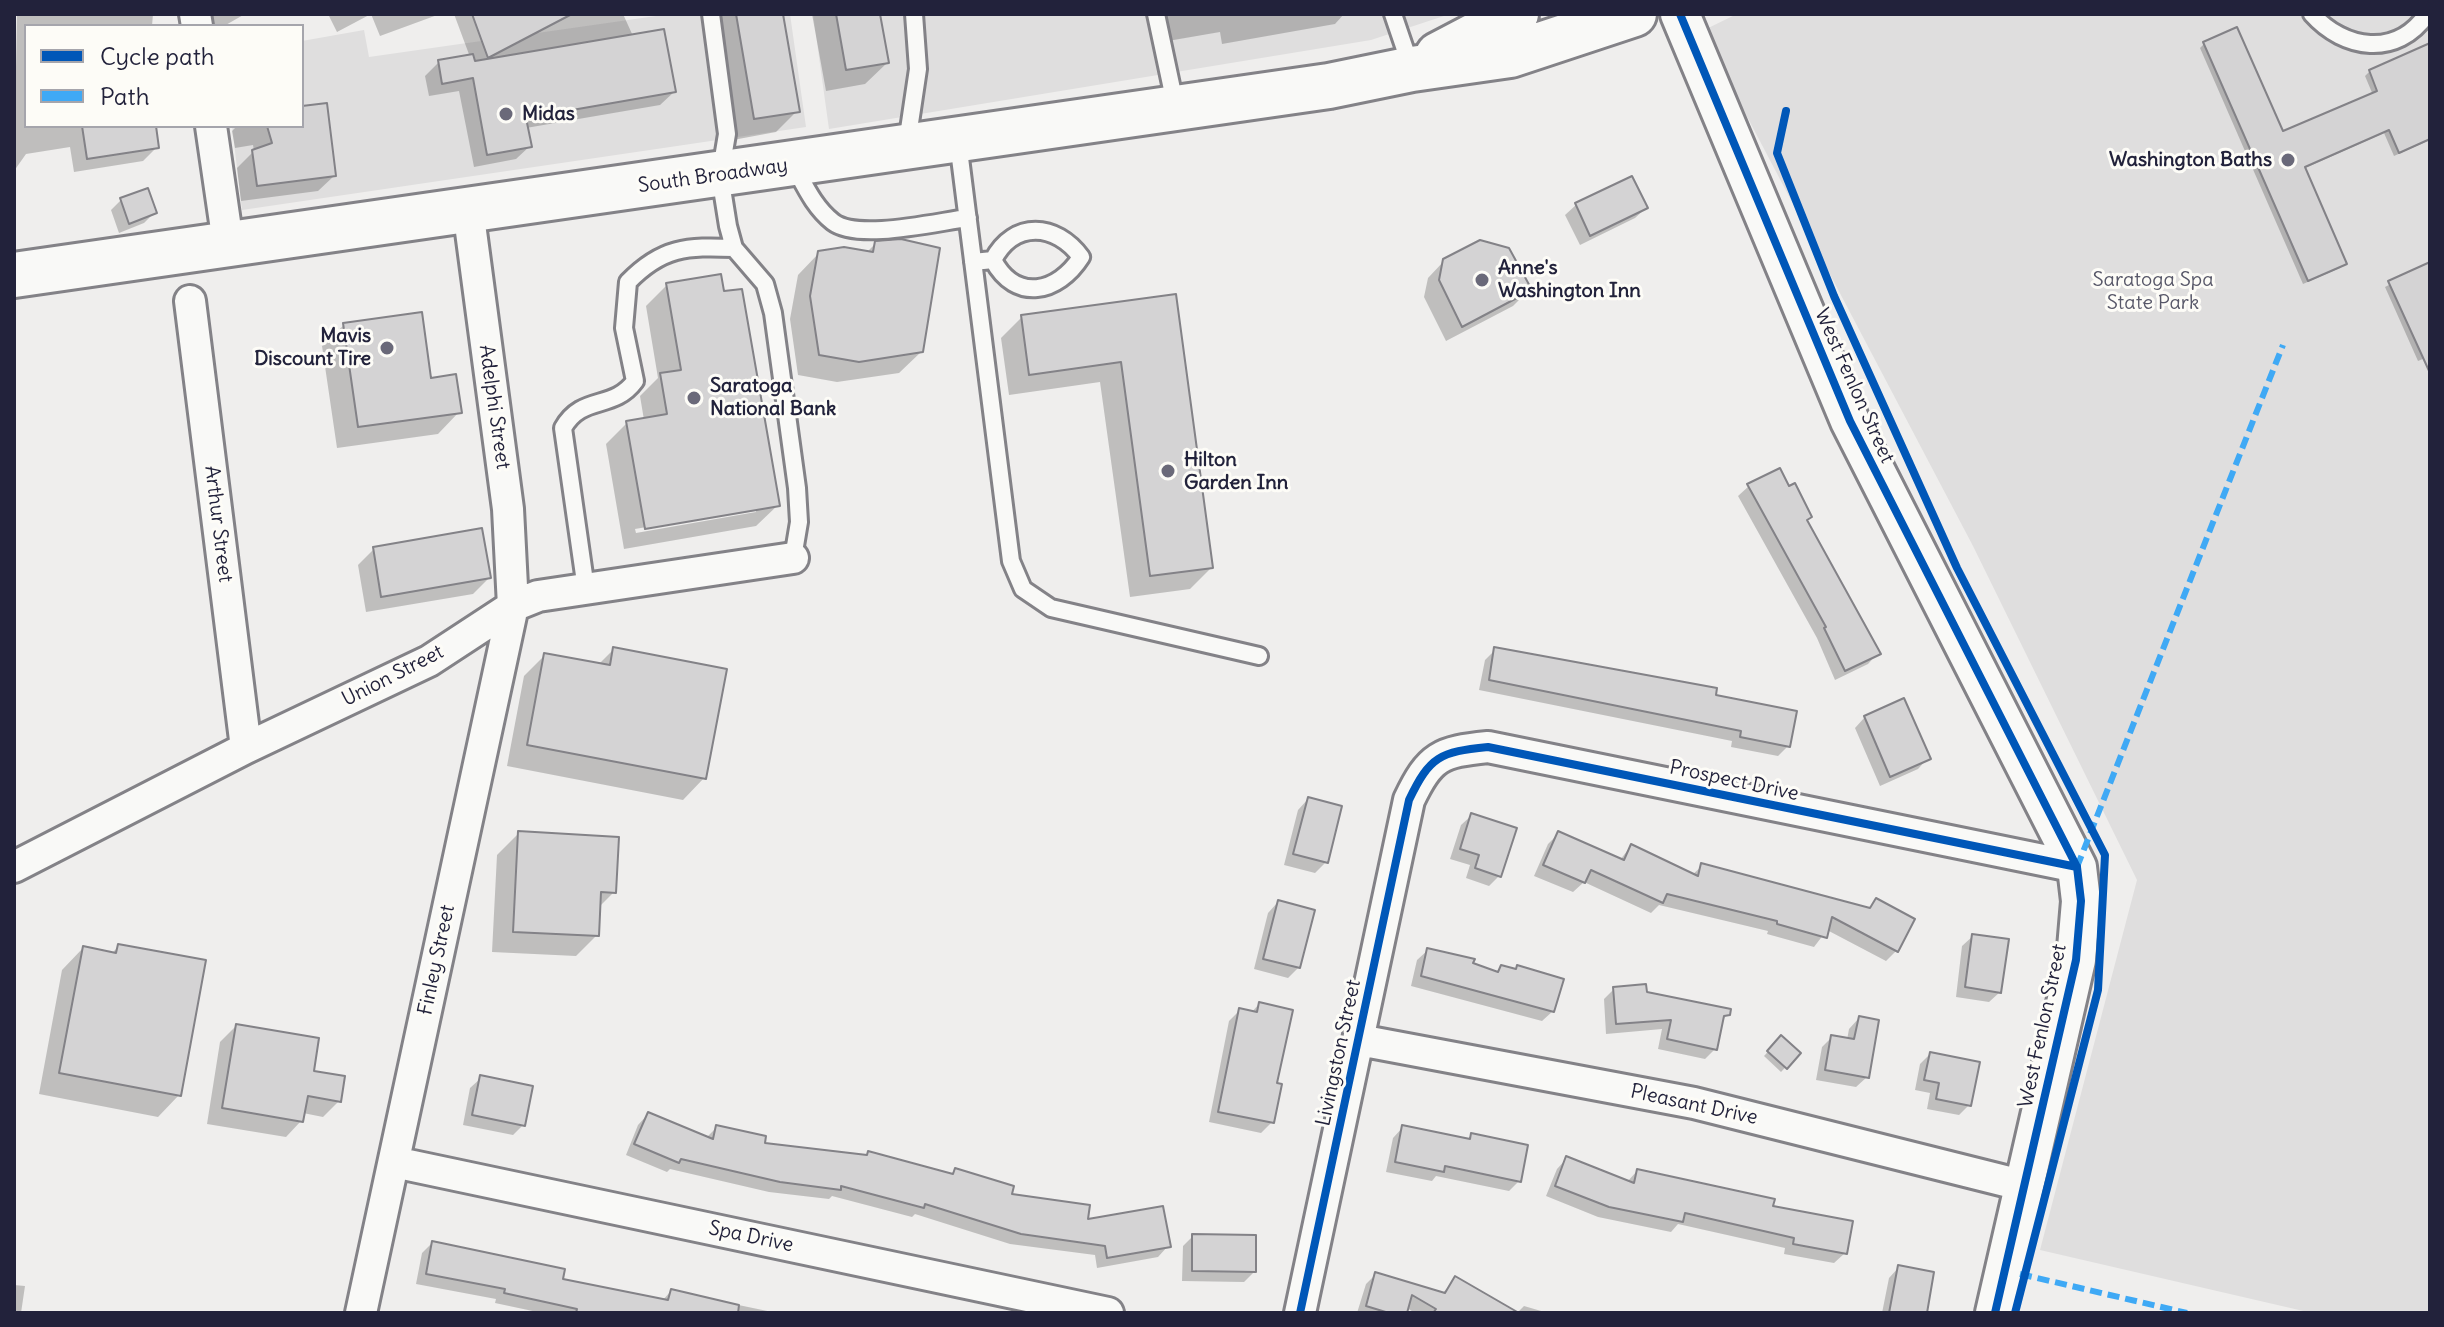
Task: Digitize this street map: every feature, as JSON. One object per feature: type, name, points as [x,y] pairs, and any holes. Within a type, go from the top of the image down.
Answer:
[{"type":"main road","name":"South Broadway","points":[[1412,69],[1516,14]]},
{"type":"main road","name":"South Broadway","points":[[14,275],[720,176],[1329,86],[1412,69],[1510,55],[1634,14]]},
{"type":"street","name":"West Fenlon Street","points":[[1680,14],[1850,421],[2077,867],[2081,901],[2076,960],[1995,1313]]},
{"type":"street","points":[[211,128],[228,243]]},
{"type":"street","name":"Adelphi Street","points":[[468,209],[508,509],[513,606]]},
{"type":"street","name":"Arthur Street","points":[[190,301],[246,748]]},
{"type":"street","name":"Union Street","points":[[14,867],[246,748],[429,661],[513,606],[538,596],[793,558]]},
{"type":"street","name":"Finley Street","points":[[361,1313],[513,606]]},
{"type":"street","name":"Prospect Drive","points":[[1409,800],[1424,769],[1434,759],[1454,751],[1488,747],[2077,867]]},
{"type":"street","name":"Livingston Street","points":[[1300,1313],[1409,800]]},
{"type":"street","name":"Pleasant Drive","points":[[1359,1040],[1694,1103],[2025,1186]]},
{"type":"street","name":"Spa Drive","points":[[394,1162],[1108,1313]]},
{"type":"lane","points":[[711,14],[727,134],[720,176],[734,248],[765,284],[773,313],[797,488],[799,522],[793,558]]},
{"type":"lane","points":[[906,148],[918,69],[914,14]]},
{"type":"lane","points":[[1156,14],[1176,109]]},
{"type":"lane","points":[[1393,14],[1412,69]]},
{"type":"lane","points":[[2312,14],[2326,29],[2347,41],[2379,44],[2402,37],[2427,14]]},
{"type":"lane","points":[[958,141],[1011,561],[1023,589],[1051,608],[1259,656]]},
{"type":"lane","points":[[793,165],[816,206],[836,224],[861,231],[968,218]]},
{"type":"lane","points":[[1045,230],[1068,239],[1081,257],[1070,274],[1056,284],[1032,289],[1010,282],[993,260],[1002,243],[1022,233],[1045,230]]},
{"type":"lane","points":[[586,589],[563,428],[570,415],[583,405],[611,400],[627,391],[635,381],[624,328],[628,282],[666,252],[700,246],[734,248]]},
{"type":"lane","points":[[973,262],[993,260]]},
{"type":"shaded area","points":[[670,14],[790,14],[806,127],[242,210],[232,128],[304,128],[304,41],[364,30],[369,57]]},
{"type":"shaded area","points":[[813,14],[1450,14],[1371,40],[829,129]]},
{"type":"shaded area","name":"Saratoga Spa State Park","points":[[1737,14],[2430,14],[2430,1313],[2312,1313],[2040,1250],[2137,880],[1973,546],[1702,31]]},
{"type":"building","points":[[472,14],[572,14],[488,58]]},
{"type":"building","points":[[736,14],[783,14],[800,112],[754,119]]},
{"type":"building","points":[[836,14],[880,14],[889,63],[846,70]]},
{"type":"building","name":"Washington Baths","points":[[2237,27],[2283,131],[2377,91],[2369,70],[2430,43],[2430,139],[2399,153],[2389,130],[2305,167],[2347,264],[2308,281],[2203,42]]},
{"type":"building","points":[[664,29],[676,92],[526,118],[532,147],[487,155],[473,78],[442,84],[438,60],[473,54],[475,61]]},
{"type":"building","points":[[327,103],[336,176],[257,186],[252,150],[272,143],[268,128],[304,128],[304,106]]},
{"type":"building","points":[[82,128],[156,128],[159,148],[87,159]]},
{"type":"building","points":[[1632,176],[1648,208],[1590,236],[1575,203]]},
{"type":"building","points":[[148,188],[157,213],[129,224],[120,198]]},
{"type":"building","points":[[901,239],[940,248],[923,352],[859,362],[819,355],[810,296],[818,251],[844,247],[873,252],[875,241]]},
{"type":"building","points":[[1480,240],[1509,248],[1532,290],[1462,327],[1439,280],[1443,259]]},
{"type":"building","points":[[2430,262],[2430,373],[2388,281]]},
{"type":"building","points":[[721,274],[724,291],[742,289],[780,506],[645,529],[626,421],[667,414],[660,373],[681,370],[666,283]]},
{"type":"building","name":"Hilton Garden Inn","points":[[1176,294],[1213,568],[1150,576],[1121,362],[1029,375],[1021,315]]},
{"type":"building","name":"Mavis Discount Tire","points":[[422,312],[431,378],[456,374],[462,413],[358,427],[343,323]]},
{"type":"building","points":[[1780,468],[1789,486],[1795,483],[1812,517],[1807,520],[1881,654],[1845,671],[1826,627],[1747,484]]},
{"type":"building","points":[[482,528],[491,578],[381,597],[373,547]]},
{"type":"building","points":[[613,647],[727,669],[706,779],[527,745],[544,653],[610,665]]},
{"type":"building","points":[[1494,647],[1717,688],[1716,695],[1797,711],[1790,747],[1740,737],[1741,731],[1489,680]]},
{"type":"building","points":[[1904,698],[1931,759],[1890,777],[1864,716]]},
{"type":"building","points":[[1308,797],[1342,806],[1328,863],[1293,854]]},
{"type":"building","points":[[1471,813],[1517,828],[1501,877],[1475,868],[1479,855],[1460,849]]},
{"type":"building","points":[[518,831],[619,837],[616,893],[601,892],[599,936],[513,932]]},
{"type":"building","points":[[1558,831],[1624,860],[1631,844],[1698,876],[1701,863],[1870,908],[1876,898],[1915,919],[1898,952],[1832,917],[1827,938],[1777,924],[1777,921],[1667,894],[1663,903],[1591,870],[1585,883],[1543,865]]},
{"type":"building","points":[[1278,900],[1315,910],[1300,968],[1263,959]]},
{"type":"building","points":[[1972,934],[2009,939],[2001,993],[1965,987]]},
{"type":"building","points":[[118,944],[206,960],[181,1096],[59,1073],[83,946],[116,953]]},
{"type":"building","points":[[1427,948],[1475,959],[1473,963],[1498,972],[1501,965],[1516,969],[1517,965],[1564,979],[1554,1012],[1421,976]]},
{"type":"building","points":[[1646,984],[1647,992],[1731,1009],[1730,1015],[1724,1016],[1717,1050],[1667,1039],[1671,1020],[1616,1024],[1613,987]]},
{"type":"building","points":[[1259,1002],[1293,1010],[1277,1083],[1282,1084],[1274,1123],[1218,1112],[1239,1008],[1257,1012]]},
{"type":"building","points":[[1859,1016],[1879,1020],[1869,1078],[1825,1070],[1831,1035],[1854,1039]]},
{"type":"building","points":[[236,1024],[319,1038],[314,1071],[345,1076],[341,1102],[308,1096],[303,1122],[222,1108]]},
{"type":"building","points":[[1781,1035],[1801,1053],[1787,1069],[1767,1051]]},
{"type":"building","points":[[1930,1052],[1980,1062],[1971,1106],[1936,1099],[1939,1083],[1924,1080]]},
{"type":"building","points":[[480,1075],[533,1086],[525,1126],[472,1115]]},
{"type":"building","points":[[648,1112],[713,1139],[716,1125],[766,1136],[765,1143],[867,1155],[868,1151],[953,1174],[955,1168],[1014,1186],[1012,1194],[1090,1205],[1088,1219],[1163,1206],[1171,1247],[1107,1258],[1105,1246],[1021,1234],[925,1204],[924,1208],[841,1186],[841,1190],[780,1182],[681,1159],[679,1163],[634,1144]]},
{"type":"building","points":[[1402,1125],[1470,1139],[1471,1133],[1528,1145],[1521,1182],[1445,1166],[1444,1172],[1395,1162]]},
{"type":"building","points":[[1566,1156],[1634,1183],[1637,1169],[1775,1199],[1773,1206],[1853,1221],[1847,1254],[1793,1244],[1794,1238],[1685,1213],[1683,1222],[1609,1207],[1555,1186]]},
{"type":"building","points":[[1192,1234],[1256,1235],[1256,1272],[1192,1271]]},
{"type":"building","points":[[432,1241],[565,1269],[563,1279],[668,1300],[671,1289],[739,1305],[738,1313],[576,1313],[577,1309],[504,1293],[505,1289],[426,1274]]},
{"type":"building","points":[[1898,1265],[1934,1272],[1927,1313],[1889,1313]]},
{"type":"building","points":[[1375,1272],[1445,1293],[1455,1276],[1519,1313],[1433,1313],[1436,1309],[1412,1295],[1407,1313],[1389,1313],[1366,1306]]},
{"type":"marked path","points":[[2077,867],[2283,345]]},
{"type":"marked path","points":[[2020,1274],[2187,1313]]},
{"type":"cycle path","points":[[1680,14],[1850,421],[2077,867],[2081,901],[2076,960],[1995,1313]]},
{"type":"cycle path","points":[[1786,111],[1777,153],[1834,296],[1957,568],[2105,855],[2098,990],[2015,1313]]},
{"type":"cycle path","points":[[1300,1313],[1409,800],[1423,774],[1438,759],[1458,751],[1488,747],[2077,867]]},
{"type":"place","name":"Midas","points":[[506,114]]},
{"type":"place","name":"Washington Baths","points":[[2288,160]]},
{"type":"place","name":"Anne's Washington Inn","points":[[1482,280]]},
{"type":"place","name":"Mavis Discount Tire","points":[[387,348]]},
{"type":"place","name":"Saratoga National Bank","points":[[694,398]]},
{"type":"place","name":"Hilton Garden Inn","points":[[1168,471]]}]
